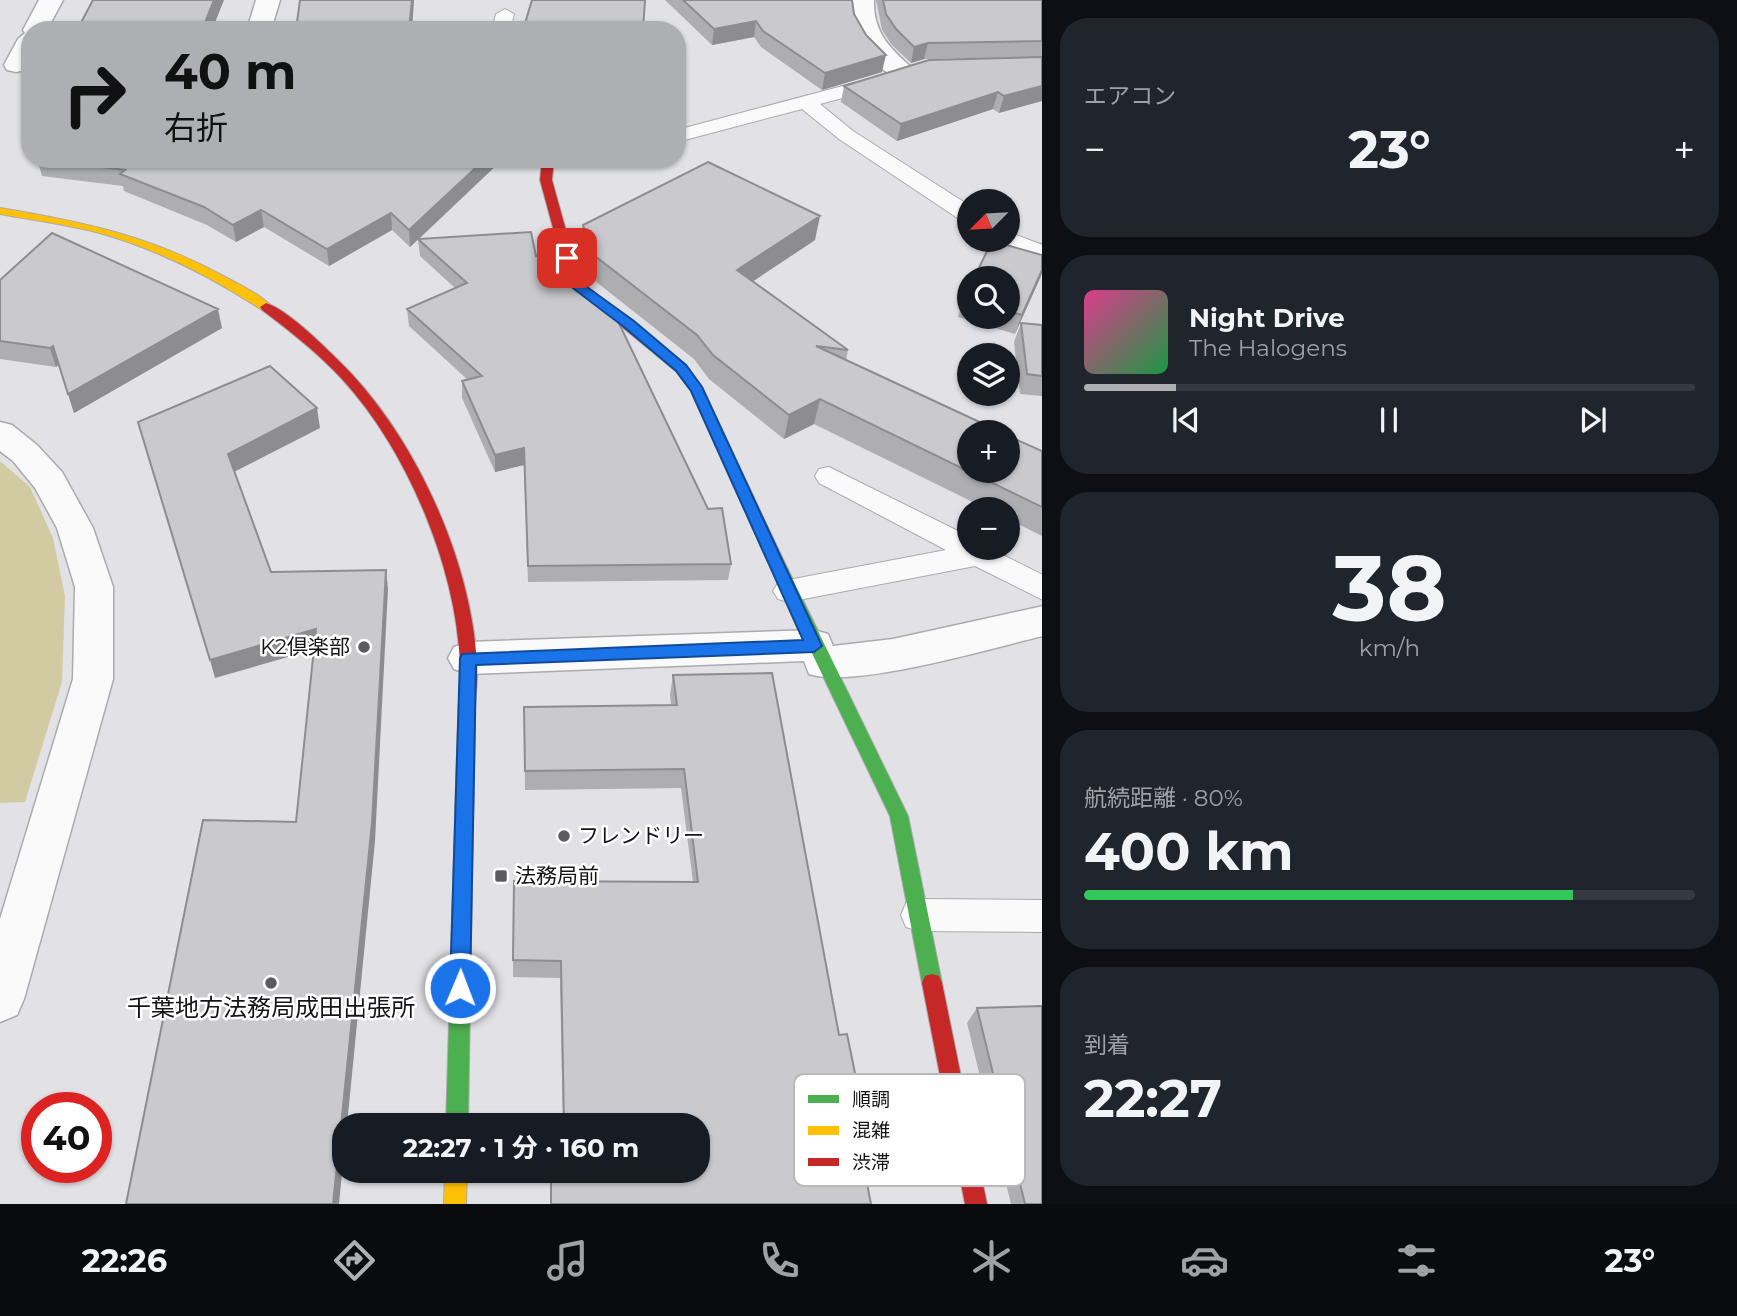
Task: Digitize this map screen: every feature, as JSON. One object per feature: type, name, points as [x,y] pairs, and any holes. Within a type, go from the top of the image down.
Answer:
[{"type":"street","points":[[40,21],[51,0]]},
{"type":"street","points":[[262,21],[268,0]]},
{"type":"street","points":[[862,0],[860,17],[870,41],[914,71]]},
{"type":"street","points":[[547,168],[546,180],[574,284],[629,324],[681,368],[698,390],[818,654],[899,817],[950,1074]]},
{"type":"street","points":[[0,211],[115,234],[176,258],[234,287],[284,318],[327,353],[368,396],[408,457],[439,533],[453,583],[468,658],[457,1113]]},
{"type":"street","points":[[0,433],[25,453],[49,481],[75,528],[94,587],[93,679],[0,999]]},
{"type":"street","points":[[468,658],[893,655],[1042,621]]},
{"type":"street","points":[[455,1204],[456,1183]]},
{"type":"street","points":[[972,1186],[976,1204]]},
{"type":"lane","points":[[686,134],[807,103],[914,71]]},
{"type":"lane","points":[[807,103],[846,135],[957,208]]},
{"type":"lane","points":[[1020,244],[1042,253]]},
{"type":"lane","points":[[829,476],[957,544]]},
{"type":"lane","points":[[789,591],[957,559]]},
{"type":"lane","points":[[987,560],[1042,589]]},
{"type":"lane","points":[[919,915],[1042,916]]},
{"type":"shaded area","points":[[0,461],[30,487],[53,538],[65,596],[62,682],[25,802],[0,803]]},
{"type":"building","points":[[93,0],[214,0],[206,21],[82,21]]},
{"type":"building","points":[[300,0],[412,0],[410,21],[297,21]]},
{"type":"building","points":[[532,0],[645,0],[644,21],[526,21]]},
{"type":"building","points":[[683,0],[852,0],[854,14],[866,35],[886,55],[825,73],[763,31],[756,21],[714,29]]},
{"type":"building","points":[[883,0],[1042,0],[1042,41],[928,43],[914,47],[886,14]]},
{"type":"building","points":[[1042,57],[1042,86],[1004,96],[998,92],[901,124],[844,86],[929,60]]},
{"type":"building","points":[[708,162],[820,216],[737,270],[848,350],[816,346],[975,420],[957,420],[957,466],[820,399],[789,415],[713,355],[697,335],[591,253],[583,225]]},
{"type":"building","points":[[109,168],[475,168],[409,230],[391,213],[327,249],[261,210],[233,225],[204,207],[120,174],[125,170]]},
{"type":"building","points":[[531,232],[536,256],[552,248],[558,268],[615,315],[708,509],[722,508],[731,564],[528,566],[524,448],[495,455],[462,381],[482,376],[407,309],[467,283],[418,239]]},
{"type":"building","points":[[52,233],[218,309],[68,394],[53,346],[50,348],[0,341],[0,280]]},
{"type":"building","points":[[1020,249],[1042,255],[1042,270],[1022,315],[1020,266],[980,266],[987,252],[1020,252]]},
{"type":"building","points":[[1021,323],[1042,325],[1042,376],[1027,374]]},
{"type":"building","points":[[270,366],[317,408],[228,454],[271,572],[386,570],[372,823],[342,1113],[332,1113],[332,1183],[335,1183],[333,1204],[126,1204],[203,820],[296,822],[316,629],[210,660],[138,422]]},
{"type":"building","points":[[1020,441],[1042,451],[1042,507],[993,483],[1020,483]]},
{"type":"building","points":[[772,673],[839,1035],[847,1034],[855,1074],[794,1074],[794,1186],[867,1186],[871,1204],[551,1204],[551,1183],[710,1183],[710,1113],[564,1113],[561,961],[513,960],[514,881],[698,882],[684,769],[525,771],[524,707],[677,705],[673,675]]},
{"type":"building","points":[[1042,1006],[1042,1204],[1025,1204],[1021,1186],[1025,1186],[1025,1074],[993,1074],[977,1008]]},
{"type":"traffic: fast","points":[[771,551],[899,816],[932,983]]},
{"type":"traffic: fast","points":[[457,1113],[464,822]]},
{"type":"traffic: slow","points":[[0,211],[89,227],[144,244],[207,272],[266,307]]},
{"type":"traffic: slow","points":[[455,1204],[456,1183]]},
{"type":"traffic: jam","points":[[547,168],[546,180],[574,283],[681,368],[697,390],[771,551]]},
{"type":"traffic: jam","points":[[266,307],[309,340],[346,376],[379,415],[406,458],[428,504],[446,552],[459,603],[468,656],[464,822]]},
{"type":"traffic: jam","points":[[932,983],[950,1074]]},
{"type":"traffic: jam","points":[[972,1186],[976,1204]]},
{"type":"place","name":"K2倶楽部","points":[[364,647]]},
{"type":"place","name":"フレンドリー","points":[[564,836]]},
{"type":"place","name":"法務局前","points":[[501,876]]},
{"type":"place","name":"千葉地方法務局成田出張所","points":[[271,983]]},
{"type":"route","points":[[460,988],[468,658],[814,646],[698,390],[681,368],[629,324],[574,284],[567,258]]}]
